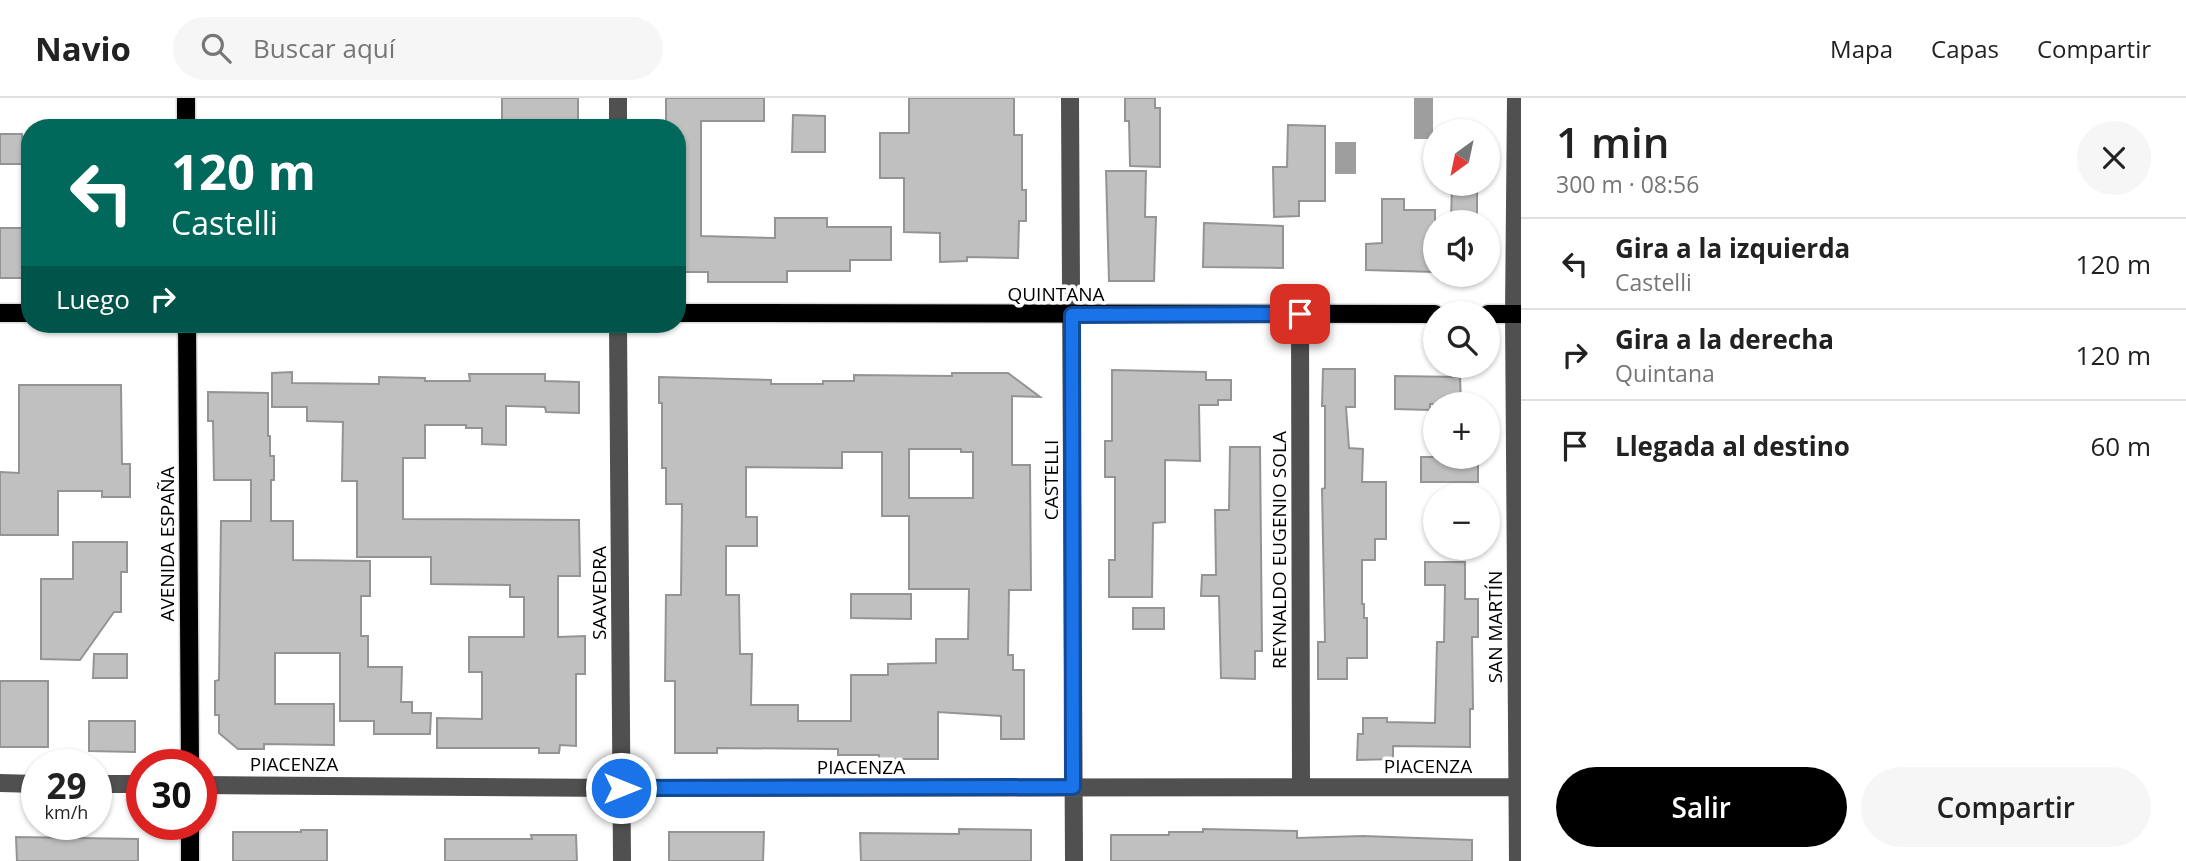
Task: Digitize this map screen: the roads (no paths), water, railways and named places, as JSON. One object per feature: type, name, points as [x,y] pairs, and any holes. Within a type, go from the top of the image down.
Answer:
[{"type":"main road","points":[[186,98],[186,119]]},
{"type":"main road","points":[[0,313],[21,313]]},
{"type":"main road","name":"QUINTANA","points":[[686,313],[1423,314]]},
{"type":"main road","points":[[1500,314],[1518,314]]},
{"type":"main road","name":"AVENIDA ESPAÑA","points":[[187,333],[190,749]]},
{"type":"main road","points":[[190,840],[190,861]]},
{"type":"street","points":[[618,98],[618,119]]},
{"type":"street","name":"CASTELLI","points":[[1070,98],[1074,861]]},
{"type":"street","name":"SAN MARTÍN","points":[[1516,98],[1518,861]]},
{"type":"street","name":"REYNALDO EUGENIO SOLA","points":[[1300,314],[1301,787]]},
{"type":"street","name":"SAAVEDRA","points":[[618,333],[622,861]]},
{"type":"street","points":[[0,783],[21,784]]},
{"type":"street","name":"PIACENZA","points":[[217,785],[621,788],[1519,787]]}]
